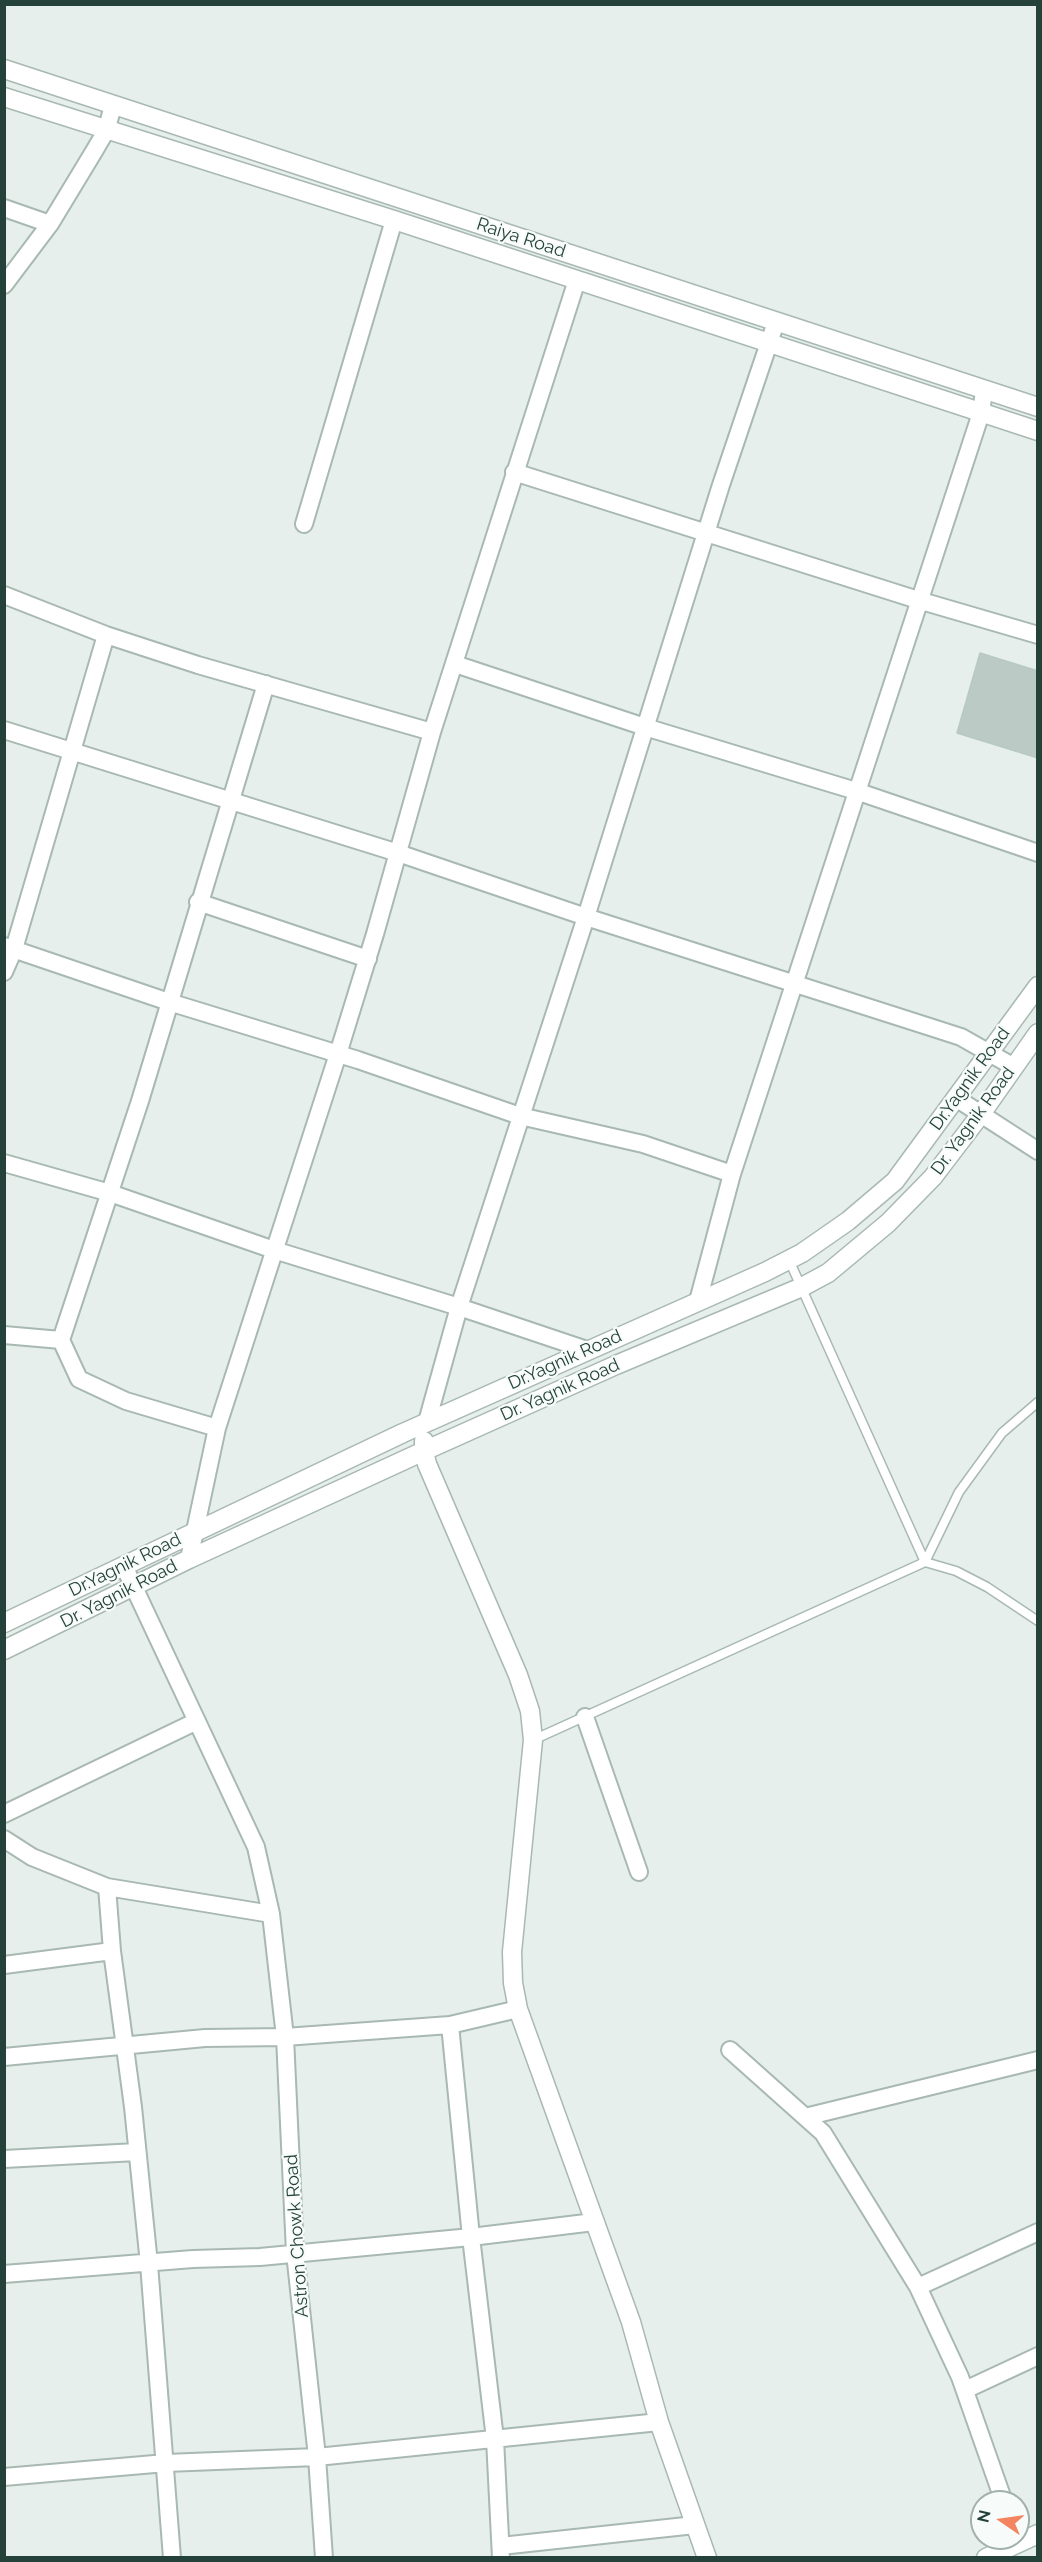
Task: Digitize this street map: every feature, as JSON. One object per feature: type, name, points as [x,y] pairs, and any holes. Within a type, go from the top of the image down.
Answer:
[{"type":"street","name":"Raiya Road","points":[[4,69],[1038,407]]},
{"type":"street","name":"Raiya Road","points":[[4,97],[394,220],[1038,430]]},
{"type":"street","points":[[4,285],[50,224],[106,131],[113,105]]},
{"type":"street","points":[[4,208],[50,224]]},
{"type":"street","points":[[304,524],[394,220]]},
{"type":"street","points":[[189,1559],[217,1428],[368,959],[432,732],[577,280]]},
{"type":"street","points":[[706,2558],[659,2422],[630,2322],[518,2009],[513,1983],[512,1952],[533,1740],[530,1711],[518,1676],[423,1451],[427,1422],[459,1307],[586,917],[767,343],[776,322]]},
{"type":"street","points":[[698,1301],[732,1174],[981,413],[984,391]]},
{"type":"street","points":[[514,472],[918,600],[1038,635]]},
{"type":"street","points":[[4,595],[106,635],[432,732]]},
{"type":"street","points":[[4,972],[9,948],[106,635]]},
{"type":"street","points":[[455,664],[645,727],[856,791],[1038,853]]},
{"type":"street","points":[[217,1428],[126,1401],[79,1379],[61,1340],[110,1193],[266,684]]},
{"type":"street","points":[[4,730],[398,853],[586,917],[940,1030],[990,1052],[1014,1067]]},
{"type":"street","points":[[198,902],[368,959]]},
{"type":"street","points":[[9,948],[169,1002],[338,1054],[520,1116],[643,1144],[732,1174]]},
{"type":"street","name":"Dr.Yagnik Road","points":[[4,1623],[427,1422],[789,1260],[848,1221],[895,1181],[1038,986]]},
{"type":"street","name":"Dr. Yagnik Road","points":[[4,1650],[189,1559],[423,1451],[616,1365],[802,1287],[828,1273],[888,1223],[933,1177],[1038,1033]]},
{"type":"street","points":[[956,1098],[1038,1151]]},
{"type":"street","points":[[4,1163],[110,1193],[274,1250],[459,1307],[586,1350]]},
{"type":"street","points":[[4,1335],[61,1340]]},
{"type":"street","name":"Astron Chowk Road","points":[[124,1566],[256,1847],[271,1914],[285,2037],[295,2253],[317,2457],[324,2558]]},
{"type":"street","points":[[585,1717],[639,1872]]},
{"type":"street","points":[[4,1814],[197,1721]]},
{"type":"street","points":[[4,1839],[32,1857],[107,1887],[271,1914]]},
{"type":"street","points":[[107,1887],[112,1951],[149,2264],[172,2558]]},
{"type":"street","points":[[4,1965],[112,1951]]},
{"type":"street","points":[[4,2057],[125,2048],[205,2038],[285,2037],[450,2025],[518,2009]]},
{"type":"street","points":[[450,2025],[471,2237],[495,2439],[501,2552],[695,2525]]},
{"type":"street","points":[[730,2050],[823,2133],[918,2287],[965,2390],[1000,2490]]},
{"type":"street","points":[[805,2117],[1038,2060]]},
{"type":"street","points":[[4,2159],[137,2152]]},
{"type":"street","points":[[4,2274],[194,2259],[260,2258],[594,2222]]},
{"type":"street","points":[[918,2287],[1038,2232]]},
{"type":"street","points":[[965,2390],[1038,2356]]},
{"type":"street","points":[[4,2477],[166,2463],[317,2457],[659,2422]]},
{"type":"street","points":[[987,2558],[1000,2550]]},
{"type":"lane","points":[[789,1260],[925,1562],[956,1571],[987,1587],[1038,1621]]},
{"type":"lane","points":[[533,1740],[925,1562],[959,1492],[1002,1433],[1038,1402]]},
{"type":"building","points":[[980,653],[1038,671],[1038,758],[957,733]]}]
